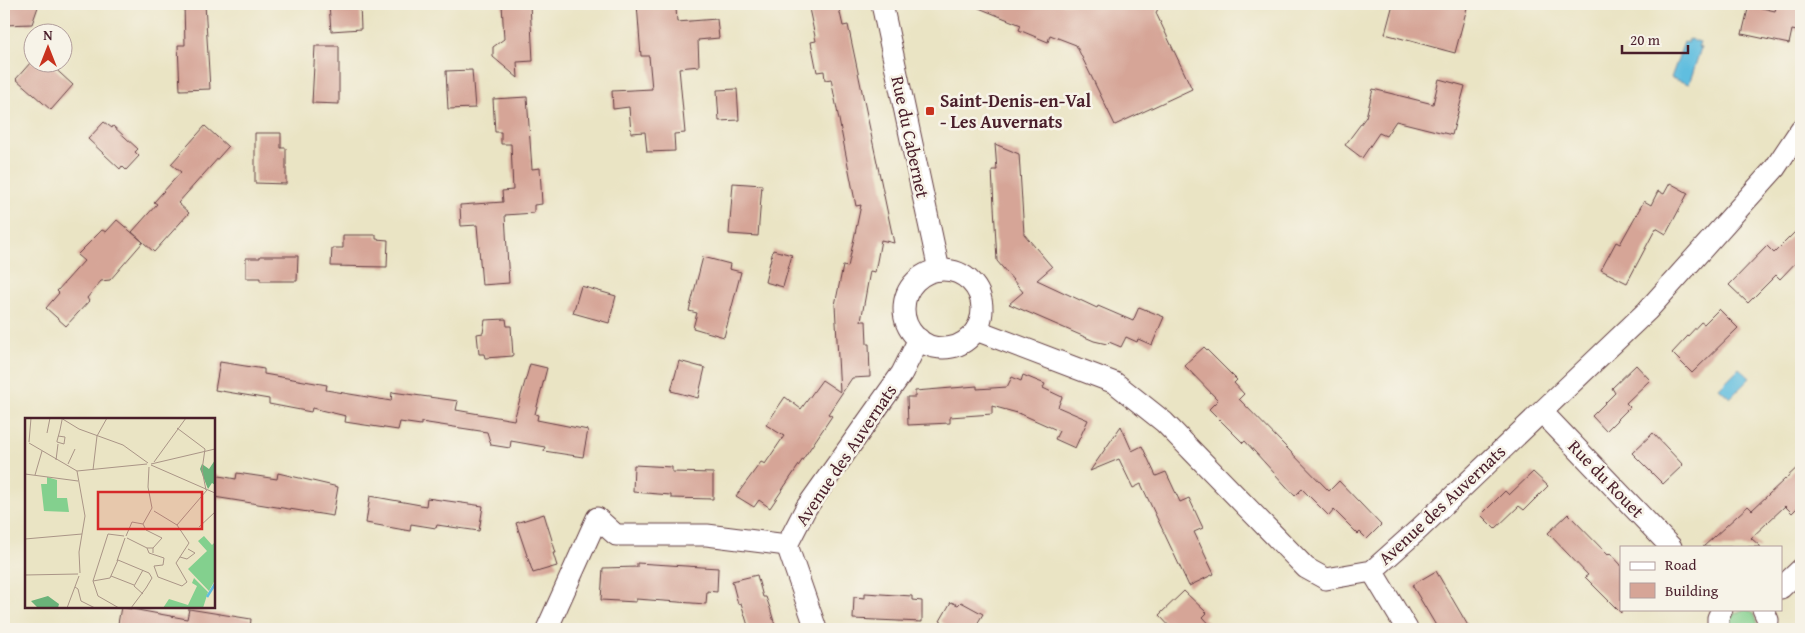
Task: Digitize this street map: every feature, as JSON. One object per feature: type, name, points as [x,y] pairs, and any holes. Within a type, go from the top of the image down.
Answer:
[{"type":"street","name":"Rue du Cabernet","points":[[882,4],[939,270]]},
{"type":"street","name":"Avenue des Auvernats","points":[[976,330],[1115,383],[1164,422],[1306,568],[1326,579],[1372,571],[1419,529],[1648,311],[1775,168],[1801,129]]},
{"type":"street","points":[[939,270],[951,270],[963,275],[973,283],[979,294],[982,306],[981,318],[976,330],[967,340],[956,346],[943,348],[930,346],[919,339],[910,330],[905,318],[904,304],[908,292],[915,281],[926,274],[939,270]]},
{"type":"street","name":"Avenue des Auvernats","points":[[816,629],[788,545],[806,508],[902,373],[919,339]]},
{"type":"street","name":"Rue du Rouet","points":[[1542,412],[1670,546]]},
{"type":"street","points":[[547,629],[597,518],[616,535],[707,535],[788,545]]},
{"type":"street","points":[[1782,587],[1801,569]]},
{"type":"street","points":[[1372,571],[1407,629]]},
{"type":"street","points":[[1718,629],[1718,618],[1722,610]]},
{"type":"street","points":[[1763,610],[1768,620],[1767,629]]},
{"type":"green space","points":[[1742,610],[1751,612],[1756,617],[1757,629],[1729,629],[1728,622],[1732,614]]},
{"type":"water","points":[[1689,39],[1700,42],[1698,47],[1701,48],[1689,84],[1671,78],[1684,42],[1687,43]]},
{"type":"water","points":[[1739,368],[1750,378],[1730,398],[1719,388]]},
{"type":"building","points":[[4,4],[39,4],[33,22],[4,25]]},
{"type":"building","points":[[184,4],[205,4],[210,89],[180,90],[178,45],[185,45]]},
{"type":"building","points":[[329,4],[360,4],[361,29],[331,31]]},
{"type":"building","points":[[502,4],[530,4],[533,61],[517,62],[518,78],[493,57],[493,47],[504,39]]},
{"type":"building","points":[[637,4],[665,4],[665,9],[676,8],[677,22],[717,19],[719,38],[698,40],[699,66],[679,68],[685,133],[674,134],[675,151],[647,152],[645,132],[631,133],[629,107],[613,109],[612,91],[652,89],[649,56],[641,56]]},
{"type":"building","points":[[808,4],[838,4],[843,26],[848,25],[894,243],[881,240],[875,272],[870,271],[861,321],[866,321],[870,377],[852,378],[828,414],[832,416],[770,508],[759,500],[754,507],[736,496],[761,462],[765,464],[784,436],[766,425],[785,397],[801,409],[822,380],[840,392],[835,305],[843,266],[848,267],[861,205],[856,206],[831,79],[825,80],[824,71],[817,72],[811,42],[816,41]]},
{"type":"building","points":[[969,4],[1160,4],[1156,13],[1192,89],[1115,125],[1076,45],[1050,35],[1048,42],[1019,30],[1021,25]]},
{"type":"building","points":[[1393,4],[1468,4],[1455,53],[1385,34]]},
{"type":"building","points":[[1777,4],[1801,4],[1801,32],[1792,30],[1789,44],[1742,34],[1749,5],[1775,11]]},
{"type":"building","points":[[315,46],[339,46],[339,104],[312,103]]},
{"type":"building","points":[[472,70],[475,108],[448,109],[446,71]]},
{"type":"building","points":[[22,72],[59,72],[73,85],[51,110],[16,79]]},
{"type":"building","points":[[1439,79],[1465,86],[1452,135],[1396,121],[1386,136],[1379,133],[1362,158],[1345,145],[1366,117],[1373,89],[1433,104]]},
{"type":"building","points":[[737,89],[739,120],[719,121],[717,90]]},
{"type":"building","points":[[527,97],[532,169],[540,168],[542,204],[534,205],[534,213],[505,215],[509,283],[482,285],[477,225],[461,226],[460,205],[503,202],[502,191],[513,190],[511,144],[501,144],[501,132],[495,132],[493,99]]},
{"type":"building","points":[[104,122],[112,128],[113,126],[138,149],[135,152],[139,156],[126,170],[122,166],[120,169],[88,139]]},
{"type":"building","points":[[205,126],[228,147],[178,203],[189,213],[154,252],[132,232],[157,204],[154,202],[181,172],[171,164]]},
{"type":"building","points":[[255,133],[281,133],[281,148],[286,148],[286,184],[255,183]]},
{"type":"building","points":[[995,144],[1019,154],[1024,234],[1052,267],[1037,280],[1097,308],[1098,306],[1133,321],[1139,307],[1164,317],[1152,345],[1138,339],[1137,342],[1126,337],[1121,347],[1109,342],[1107,344],[1094,341],[1009,304],[1023,292],[997,261],[992,170],[997,170]]},
{"type":"building","points":[[733,183],[762,185],[758,236],[729,234]]},
{"type":"building","points":[[1670,183],[1688,193],[1666,234],[1656,228],[1627,283],[1601,270],[1616,242],[1620,244],[1644,201],[1651,205],[1658,191],[1664,194]]},
{"type":"building","points":[[117,220],[143,242],[110,280],[101,281],[87,298],[89,301],[66,326],[46,308],[59,293],[57,291],[84,261],[77,255],[102,230],[106,232]]},
{"type":"building","points":[[1801,226],[1801,257],[1780,279],[1776,275],[1748,303],[1729,285],[1767,246],[1774,253]]},
{"type":"building","points":[[343,235],[376,235],[376,239],[388,240],[387,267],[331,266],[332,248],[343,248]]},
{"type":"building","points":[[773,250],[792,255],[783,287],[765,282]]},
{"type":"building","points":[[260,256],[298,256],[297,281],[260,281],[260,278],[246,278],[246,258],[260,258]]},
{"type":"building","points":[[703,257],[730,264],[729,269],[741,272],[724,337],[693,328],[697,313],[689,311]]},
{"type":"building","points":[[581,286],[616,296],[609,323],[573,313]]},
{"type":"building","points":[[1719,309],[1738,328],[1692,373],[1672,353],[1701,322],[1704,324]]},
{"type":"building","points":[[506,319],[507,326],[511,326],[513,356],[485,358],[484,354],[479,354],[477,334],[483,333],[485,320]]},
{"type":"building","points":[[1204,347],[1237,380],[1234,383],[1244,394],[1239,399],[1329,491],[1339,481],[1381,525],[1367,539],[1360,532],[1358,534],[1334,510],[1329,516],[1302,489],[1295,496],[1245,441],[1243,443],[1209,409],[1218,400],[1184,365]]},
{"type":"building","points":[[679,361],[705,368],[698,398],[671,391]]},
{"type":"building","points":[[220,362],[264,369],[264,374],[327,385],[326,390],[391,401],[392,392],[458,401],[456,410],[514,420],[530,364],[547,368],[535,414],[538,415],[537,420],[588,430],[583,457],[544,451],[545,447],[511,441],[510,448],[491,445],[487,432],[421,422],[421,425],[400,422],[398,430],[345,422],[346,416],[312,408],[311,412],[269,404],[269,399],[215,390]]},
{"type":"building","points":[[1636,365],[1650,380],[1626,403],[1630,407],[1606,431],[1592,416],[1615,393],[1612,388]]},
{"type":"building","points":[[1023,375],[1045,384],[1043,388],[1062,397],[1058,407],[1088,420],[1075,448],[1055,439],[1059,431],[1021,414],[992,406],[992,414],[950,417],[950,423],[908,425],[907,397],[915,397],[915,391],[977,386],[977,389],[1007,387],[1012,377],[1021,381]]},
{"type":"building","points":[[1121,426],[1132,451],[1142,446],[1156,476],[1166,472],[1180,502],[1189,498],[1203,528],[1194,532],[1214,574],[1189,586],[1141,484],[1133,488],[1119,459],[1090,471]]},
{"type":"building","points":[[1653,433],[1683,465],[1663,484],[1632,453]]},
{"type":"building","points":[[1801,464],[1801,504],[1792,513],[1785,506],[1751,538],[1760,546],[1704,546],[1748,506],[1752,510]]},
{"type":"building","points":[[634,465],[672,467],[672,472],[713,473],[713,499],[671,498],[671,495],[633,492]]},
{"type":"building","points":[[1533,472],[1548,486],[1524,510],[1519,506],[1495,529],[1481,515],[1505,491],[1509,495]]},
{"type":"building","points":[[237,473],[277,479],[278,473],[338,487],[333,516],[215,497],[215,475],[236,479]]},
{"type":"building","points":[[370,496],[426,506],[427,498],[483,506],[479,531],[437,525],[436,528],[411,524],[410,531],[366,523]]},
{"type":"building","points":[[544,514],[556,553],[553,553],[557,566],[533,573],[516,523]]},
{"type":"building","points":[[1568,514],[1608,555],[1610,553],[1620,564],[1621,613],[1585,577],[1588,575],[1548,533]]},
{"type":"building","points":[[637,563],[718,568],[717,592],[707,591],[706,604],[636,599],[636,602],[601,600],[603,568],[637,567]]},
{"type":"building","points":[[1436,571],[1470,629],[1438,629],[1412,585]]},
{"type":"building","points":[[757,575],[763,597],[766,597],[776,629],[749,629],[741,603],[738,604],[732,581]]},
{"type":"building","points":[[1184,591],[1207,613],[1203,617],[1214,629],[1172,629],[1159,615]]},
{"type":"building","points":[[865,593],[912,596],[912,600],[922,601],[922,622],[853,619],[854,597],[865,598]]},
{"type":"building","points":[[951,602],[958,605],[961,602],[983,614],[974,629],[953,629],[940,621]]},
{"type":"building","points":[[121,608],[187,619],[189,609],[251,619],[250,629],[117,629]]},
{"type":"place","name":"Saint-Denis-en-Val - Les Auvernats","points":[[930,111]]}]
